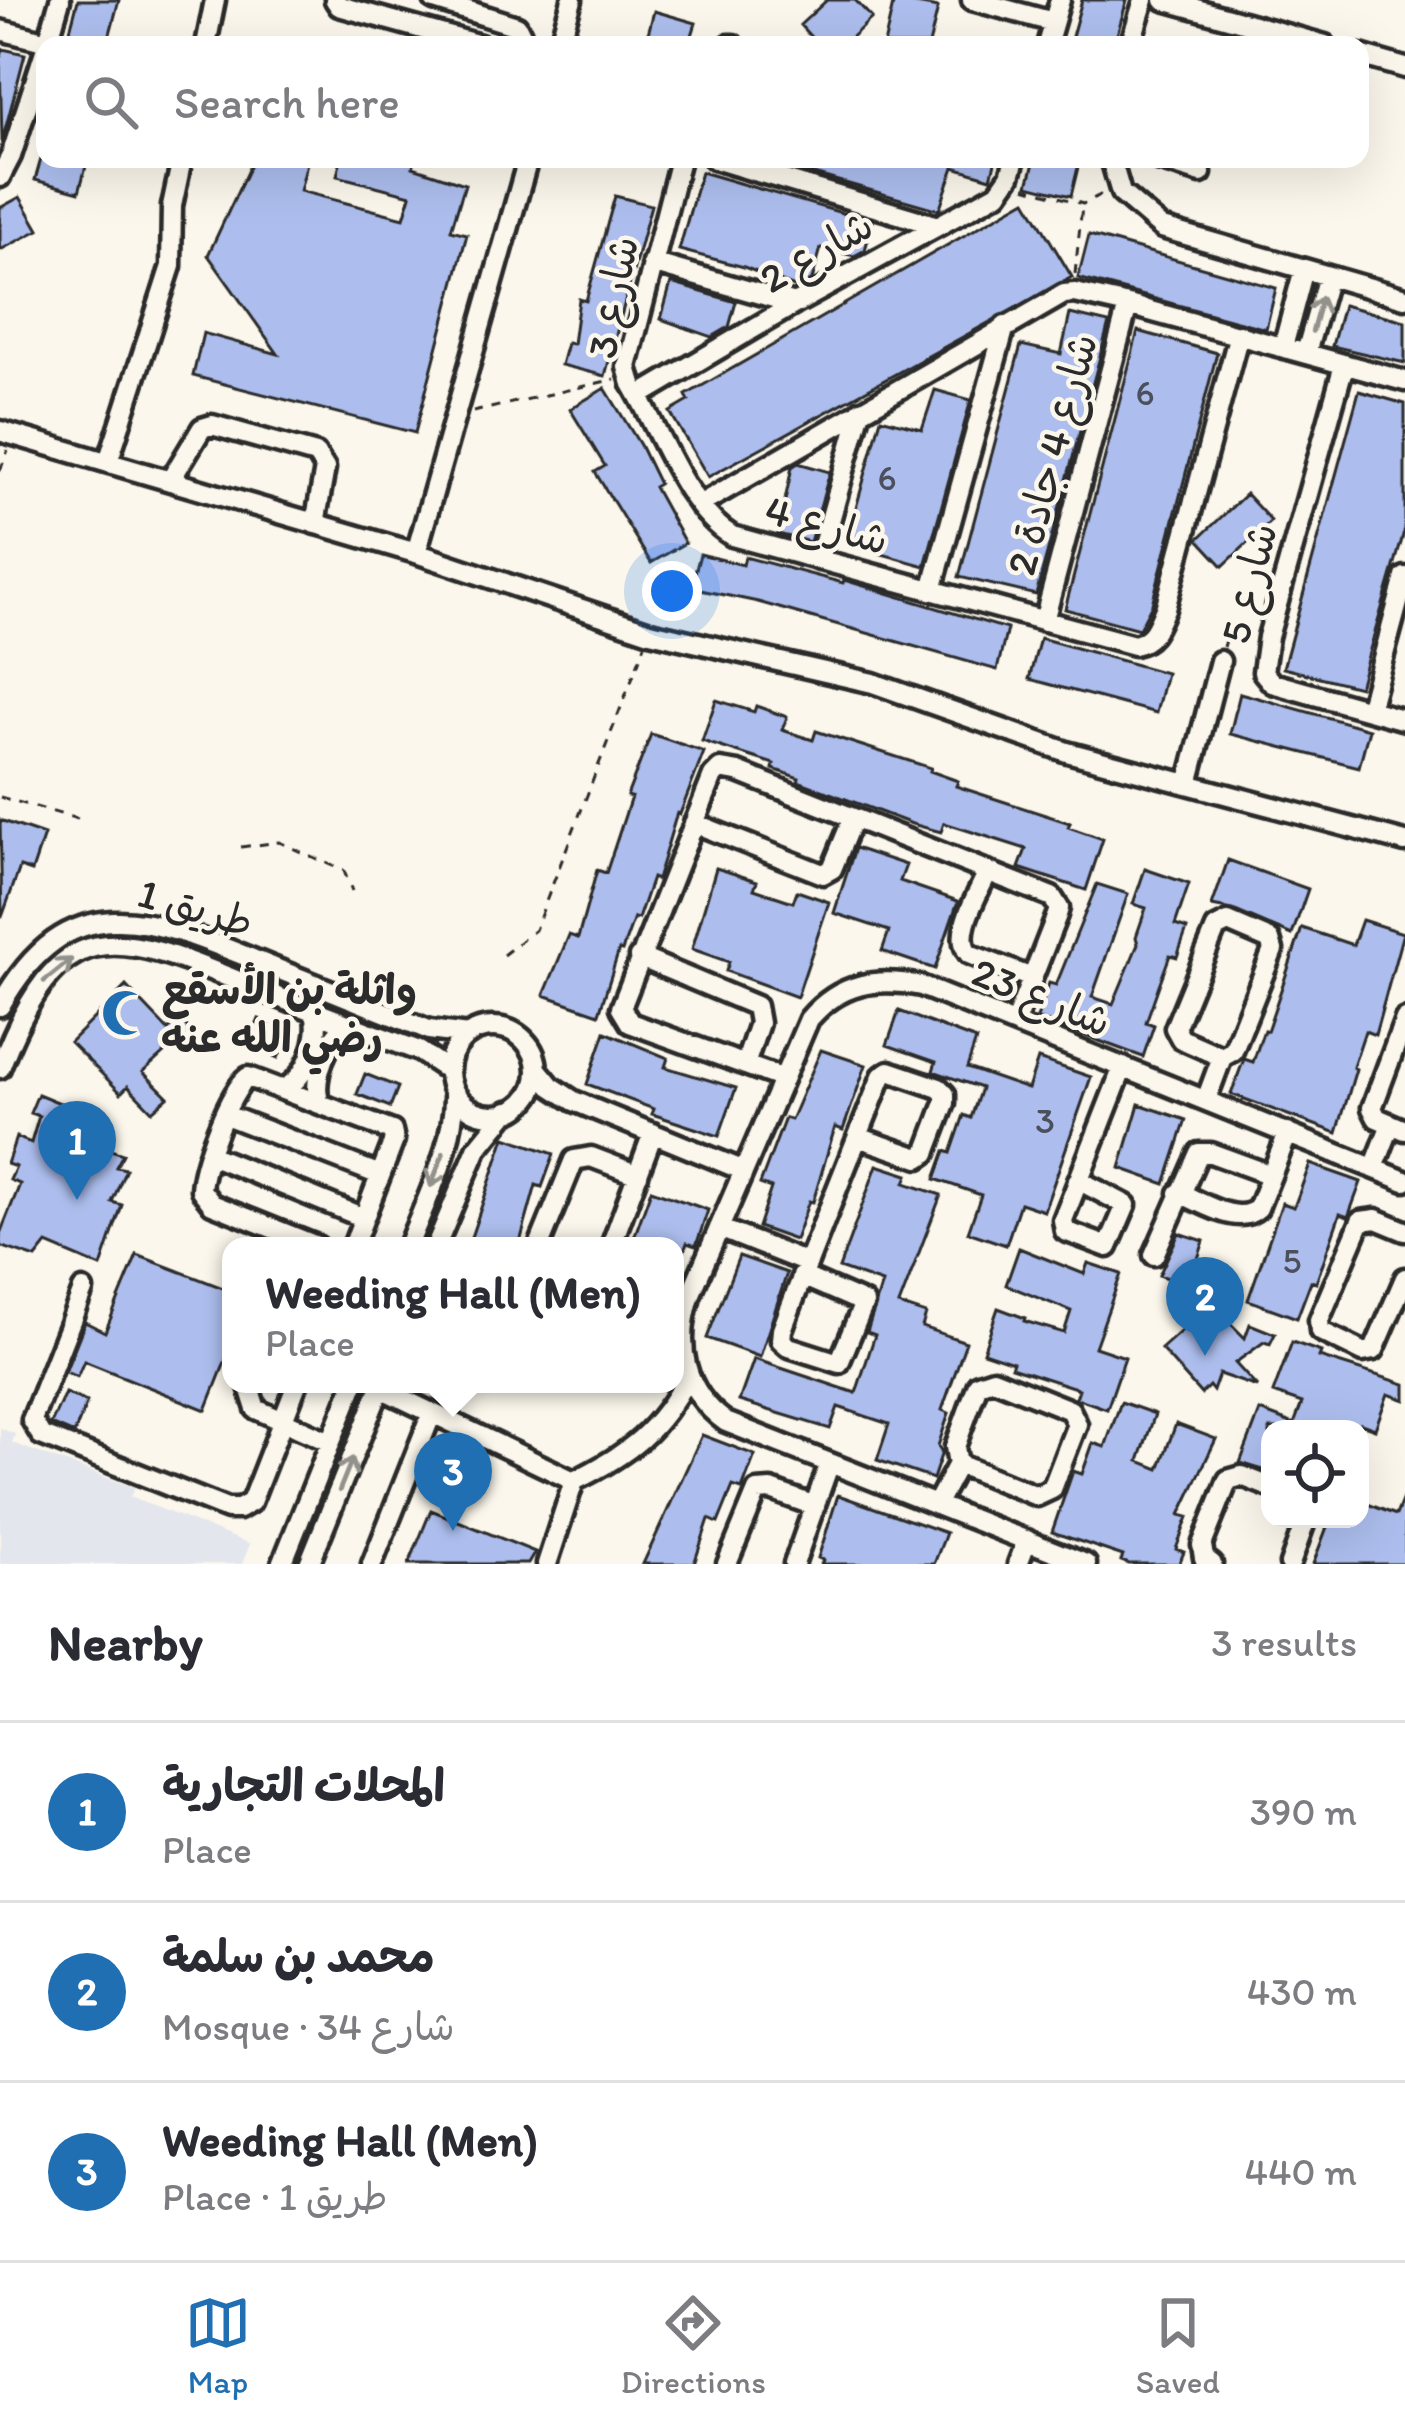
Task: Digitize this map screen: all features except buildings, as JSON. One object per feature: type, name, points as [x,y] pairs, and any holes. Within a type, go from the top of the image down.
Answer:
[{"type":"street","points":[[49,36],[60,0]]},
{"type":"street","points":[[208,36],[215,0]]},
{"type":"street","points":[[335,0],[450,36]]},
{"type":"street","points":[[426,29],[435,0],[518,26],[520,36]]},
{"type":"street","points":[[562,36],[572,0]]},
{"type":"street","points":[[972,0],[1053,22]]},
{"type":"street","points":[[1049,36],[1060,0]]},
{"type":"street","points":[[1133,36],[1144,0]]},
{"type":"street","points":[[1164,0],[1292,36]]},
{"type":"street","points":[[0,30],[36,43]]},
{"type":"street","points":[[1369,58],[1405,68]]},
{"type":"street","points":[[0,176],[36,77]]},
{"type":"street","points":[[108,462],[171,266],[172,206],[180,168]]},
{"type":"street","points":[[416,553],[526,168]]},
{"type":"street","name":"شارع 3","points":[[678,168],[627,367],[699,505]]},
{"type":"street","points":[[744,168],[935,225]]},
{"type":"street","points":[[1006,182],[1011,168]]},
{"type":"street","points":[[1113,168],[1118,186],[1142,214],[1162,228],[1405,298]]},
{"type":"street","points":[[1185,168],[1201,173]]},
{"type":"street","name":"شارع 2","points":[[639,396],[998,193],[1006,182]]},
{"type":"street","points":[[652,263],[795,304]]},
{"type":"street","points":[[1283,346],[1304,269]]},
{"type":"street","points":[[1306,353],[1328,276]]},
{"type":"street","points":[[1075,293],[1405,381]]},
{"type":"street","name":"شارع 4","points":[[1075,293],[1005,326],[699,505],[715,525],[732,536],[1134,645],[1153,636],[1165,609],[1239,334]]},
{"type":"street","name":"شارع 4 جادة 2","points":[[1044,621],[1128,305]]},
{"type":"street","points":[[932,590],[1005,326]]},
{"type":"street","name":"شارع 5","points":[[1344,364],[1268,637],[1263,672],[1272,683],[1405,720]]},
{"type":"street","points":[[819,560],[861,410]]},
{"type":"street","points":[[170,481],[202,428],[212,425],[316,454],[325,468],[315,524]]},
{"type":"street","points":[[7,433],[416,553],[650,632],[873,683],[1067,752],[1405,842]]},
{"type":"street","points":[[1369,710],[1405,577]]},
{"type":"street","points":[[1188,784],[1220,661]]},
{"type":"street","points":[[781,1078],[630,1023],[623,1016],[622,1001],[639,957],[713,776],[720,770],[738,772],[1045,893],[1057,902],[1057,915],[1015,1022]]},
{"type":"street","points":[[694,824],[823,874],[832,869],[853,818]]},
{"type":"street","points":[[988,871],[963,934],[963,946],[969,954],[1032,978]]},
{"type":"street","name":"طريق 1","points":[[0,1006],[23,969],[58,937],[82,926],[130,920],[185,932],[430,1030],[468,1035]]},
{"type":"street","points":[[1206,1100],[1222,1057],[1233,1052],[1274,945],[1228,922],[1216,928],[1175,1028],[1181,1040],[1222,1057]]},
{"type":"street","name":"طريق 1","points":[[0,1068],[41,983],[67,961],[104,944],[127,943],[152,947],[419,1052],[449,1071]]},
{"type":"street","points":[[639,957],[756,1006],[759,1023],[745,1065]]},
{"type":"street","name":"شارع 23","points":[[684,1316],[809,1018],[838,992],[866,982],[892,980],[921,986],[1405,1181]]},
{"type":"street","points":[[284,1088],[300,1078],[318,1032],[315,1012]]},
{"type":"street","points":[[1374,1168],[1398,1127],[1378,1118],[1372,1108],[1405,1019]]},
{"type":"street","points":[[319,1101],[316,1084],[334,1038],[348,1025]]},
{"type":"street","points":[[411,1237],[448,1141],[454,1091],[451,1057],[468,1035],[493,1027],[518,1035],[528,1044],[537,1069],[551,1086],[574,1101],[742,1170]]},
{"type":"street","points":[[1078,1180],[1123,1067]]},
{"type":"street","points":[[526,1100],[537,1069]]},
{"type":"street","points":[[719,1228],[805,1269],[864,1303],[839,1363],[831,1364],[782,1340],[805,1269],[882,1076],[889,1071],[945,1094],[926,1153],[919,1158],[858,1137]]},
{"type":"street","points":[[293,1237],[205,1198],[201,1178],[238,1086],[248,1077],[392,1132],[394,1140],[357,1237]]},
{"type":"street","points":[[454,1091],[472,1109],[508,1112]]},
{"type":"street","points":[[440,1237],[477,1149],[508,1112],[526,1100],[574,1101]]},
{"type":"street","points":[[226,1115],[380,1175]]},
{"type":"street","points":[[614,1237],[653,1133]]},
{"type":"street","points":[[1179,1193],[1245,1217],[1258,1208],[1288,1133]]},
{"type":"street","points":[[1154,1255],[1193,1160],[1204,1152],[1271,1175]]},
{"type":"street","points":[[210,1155],[364,1218]]},
{"type":"street","points":[[542,1237],[570,1164],[578,1157],[638,1174]]},
{"type":"street","points":[[1405,1231],[1376,1220],[1361,1221],[1319,1320],[1320,1331],[1363,1352],[1374,1350],[1405,1278]]},
{"type":"street","points":[[83,1290],[32,1420],[41,1435],[227,1509],[239,1509],[251,1502],[293,1393]]},
{"type":"street","name":"شارع 23","points":[[684,1346],[688,1376]]},
{"type":"street","points":[[684,1384],[688,1376],[711,1412],[726,1423],[1086,1564]]},
{"type":"street","points":[[936,1505],[958,1464],[955,1447],[978,1384],[993,1379],[1070,1410],[1077,1424],[1052,1490],[1037,1496],[958,1464]]},
{"type":"street","points":[[249,1393],[256,1409],[330,1442]]},
{"type":"street","points":[[282,1564],[350,1393]]},
{"type":"street","points":[[309,1564],[378,1393]]},
{"type":"street","points":[[394,1393],[574,1481]]},
{"type":"street","points":[[547,1564],[574,1481],[618,1460],[643,1439],[679,1393]]},
{"type":"street","points":[[372,1564],[432,1413]]},
{"type":"street","points":[[794,1564],[830,1465]]},
{"type":"street","points":[[1212,1564],[1204,1558],[1202,1545],[1228,1480],[1242,1476],[1261,1483]]},
{"type":"street","points":[[727,1564],[757,1491],[771,1490],[815,1506]]},
{"type":"street","points":[[1290,1564],[1303,1528]]},
{"type":"street","points":[[1018,1564],[1027,1540]]},
{"type":"path","points":[[1006,182],[1083,204],[1118,186]]},
{"type":"path","points":[[1075,293],[1083,204]]},
{"type":"path","points":[[458,415],[628,376]]},
{"type":"path","points":[[0,471],[7,433]]},
{"type":"path","points":[[1220,661],[1228,626]]},
{"type":"path","points":[[503,955],[535,930],[650,632]]},
{"type":"path","points":[[0,797],[85,821]]},
{"type":"path","points":[[242,847],[279,842],[344,872],[352,891]]},
{"type":"shaded area","points":[[0,1428],[15,1434],[12,1443],[135,1488],[130,1497],[250,1544],[242,1564],[0,1564]]},
{"type":"place","name":"واثلة بن الأسقع رضي الله عنه","points":[[125,1013]]},
{"type":"place","name":"المحلات التجارية","points":[[77,1200]]},
{"type":"place","name":"محمد بن سلمة","points":[[1205,1356]]},
{"type":"place","name":"Weeding Hall (Men)","points":[[453,1531]]}]
